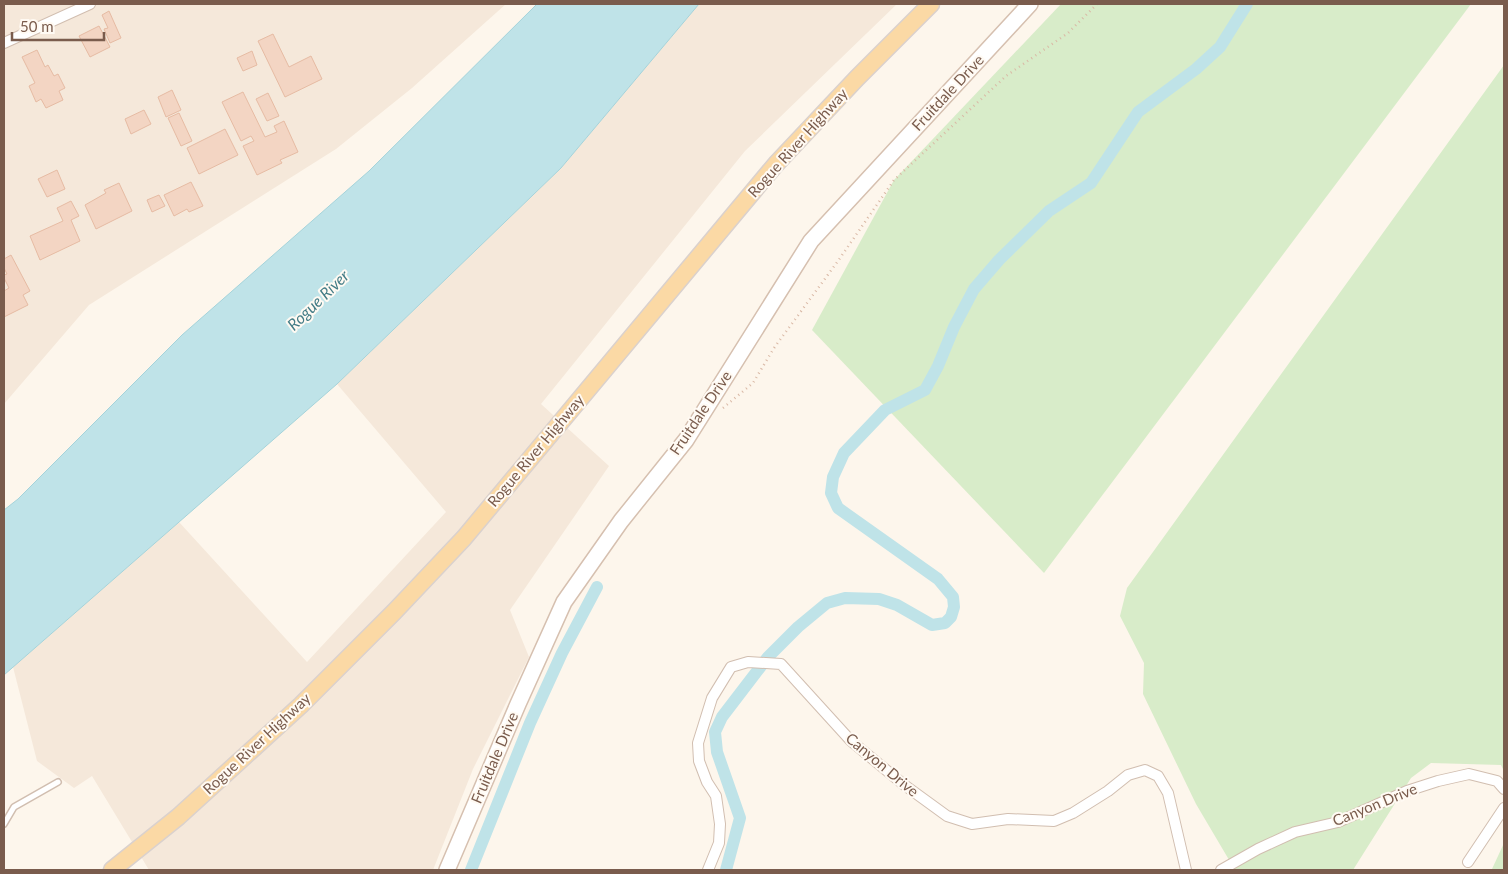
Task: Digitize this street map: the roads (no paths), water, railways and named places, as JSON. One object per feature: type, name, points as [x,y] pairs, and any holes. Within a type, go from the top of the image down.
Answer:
[{"type":"main road","name":"Rogue River Highway","points":[[112,870],[178,817],[294,712],[394,612],[464,538],[776,164],[931,4]]},
{"type":"street","points":[[4,43],[90,4]]},
{"type":"street","name":"Fruitdale Drive","points":[[447,870],[564,602],[621,521],[686,440],[812,241],[1030,4]]},
{"type":"street","name":"Canyon Drive","points":[[708,870],[719,843],[720,824],[716,796],[707,782],[699,761],[698,743],[712,698],[731,667],[748,662],[781,664],[851,741],[903,784],[947,816],[972,824],[1008,819],[1054,821],[1073,813],[1108,791],[1128,775],[1145,770],[1158,776],[1168,794],[1186,870]]},
{"type":"street","name":"Canyon Drive","points":[[1221,870],[1258,849],[1295,832],[1338,822],[1407,791],[1438,781],[1469,774],[1497,781],[1504,789]]},
{"type":"street","points":[[1468,862],[1504,808]]},
{"type":"lane","points":[[4,824],[14,807],[58,782]]},
{"type":"water","name":"Rogue River","points":[[537,4],[699,4],[561,168],[337,384],[4,675],[4,510],[18,499],[182,335],[369,171]]},
{"type":"waterway","points":[[726,870],[740,818],[717,752],[715,732],[722,717],[768,657],[798,627],[827,603],[845,598],[879,599],[897,605],[932,625],[945,623],[951,617],[954,607],[953,597],[938,579],[838,508],[831,493],[833,477],[844,453],[885,410],[925,390],[974,289],[999,260],[1049,211],[1091,183],[1138,112],[1196,69],[1220,47],[1247,4]]},
{"type":"waterway","points":[[471,870],[530,723],[562,653],[597,587]]}]
